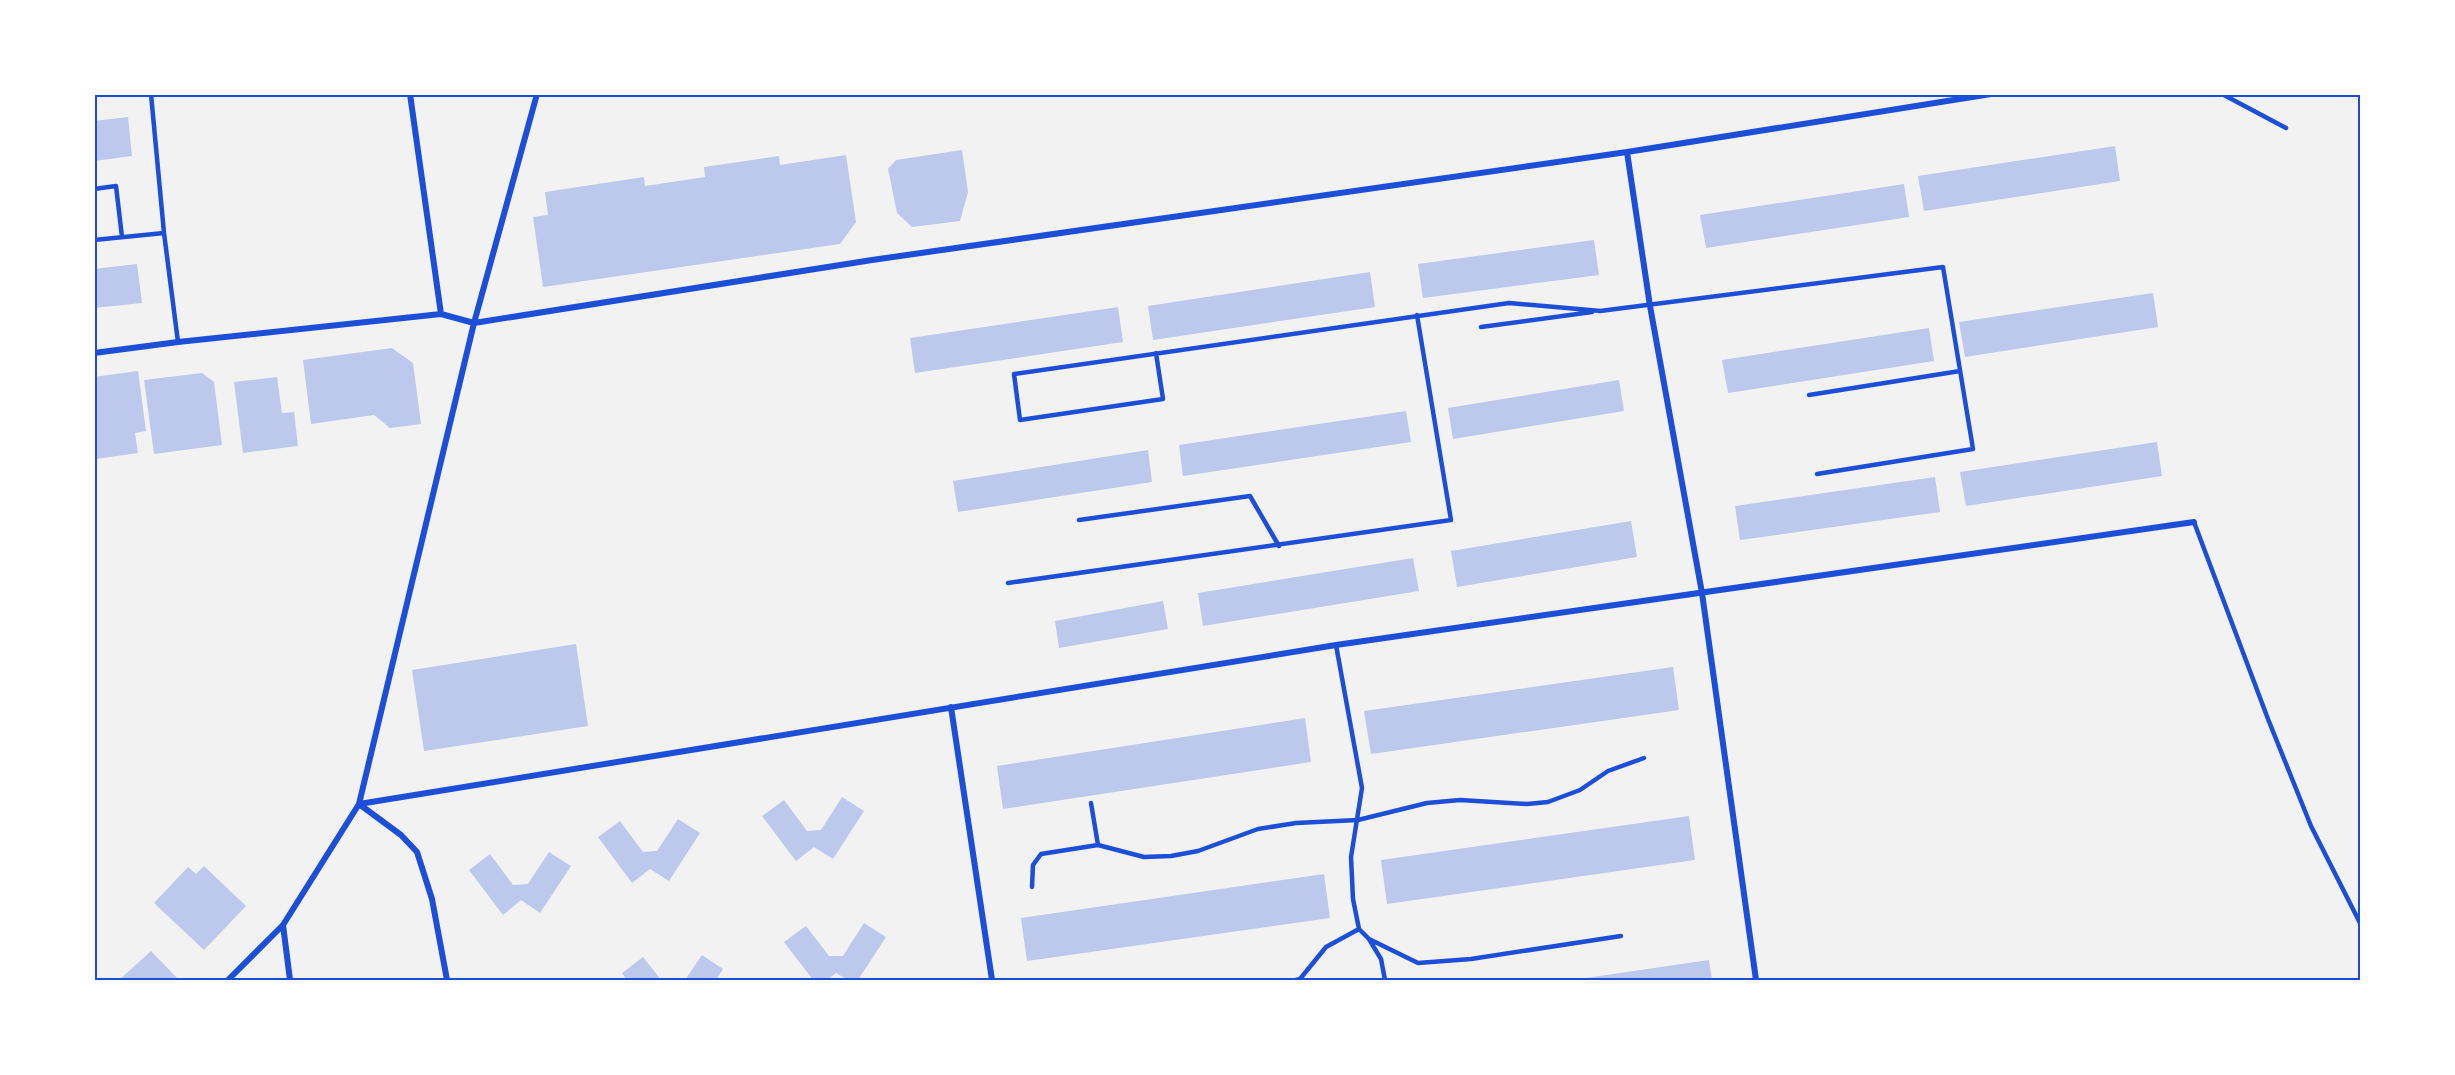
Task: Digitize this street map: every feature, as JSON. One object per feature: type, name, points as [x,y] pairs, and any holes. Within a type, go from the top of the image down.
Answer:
[{"type":"street","points":[[410,94],[415,146],[441,314]]},
{"type":"street","points":[[228,981],[283,925],[359,804],[474,323],[537,94]]},
{"type":"street","points":[[94,353],[441,314],[474,323],[884,258],[1627,152],[1991,94]]},
{"type":"street","points":[[1627,152],[1650,306],[1702,593],[1756,981]]},
{"type":"street","points":[[359,804],[1336,645],[2194,522]]},
{"type":"street","points":[[951,707],[992,981]]},
{"type":"street","points":[[359,804],[402,834],[417,852],[432,899],[447,981]]},
{"type":"street","points":[[283,925],[290,981]]},
{"type":"lane","points":[[151,94],[164,232],[178,342]]},
{"type":"lane","points":[[2222,94],[2286,128]]},
{"type":"lane","points":[[94,189],[116,186],[122,237]]},
{"type":"lane","points":[[94,240],[164,232]]},
{"type":"lane","points":[[1481,327],[1943,267],[1973,449],[1817,474]]},
{"type":"lane","points":[[1156,353],[1163,399],[1020,420],[1014,374],[1156,353],[1417,315],[1509,303],[1601,311]]},
{"type":"lane","points":[[1008,584],[1451,520],[1417,315]]},
{"type":"lane","points":[[1809,395],[1960,371]]},
{"type":"lane","points":[[1079,520],[1250,496],[1279,546]]},
{"type":"lane","points":[[2194,522],[2311,826],[2361,923]]},
{"type":"lane","points":[[1336,645],[1362,788],[1351,857],[1353,899],[1359,929],[1369,939],[1381,959],[1385,981]]},
{"type":"lane","points":[[1032,886],[1033,864],[1041,854],[1098,846],[1144,857],[1171,856],[1198,851],[1240,834],[1266,827],[1357,819],[1440,801],[1548,802],[1580,790],[1608,771],[1644,758]]},
{"type":"lane","points":[[1091,803],[1098,846]]},
{"type":"lane","points":[[1296,981],[1326,946],[1359,929]]},
{"type":"lane","points":[[1369,939],[1418,963],[1471,959],[1621,936]]},
{"type":"building","points":[[128,117],[132,156],[94,161],[94,121]]},
{"type":"building","points":[[2115,146],[2120,181],[1924,211],[1918,176]]},
{"type":"building","points":[[962,150],[968,192],[960,221],[912,227],[897,213],[888,169],[896,160]]},
{"type":"building","points":[[846,155],[856,222],[840,244],[543,287],[533,217],[548,215],[545,192],[644,177],[645,186],[705,177],[704,167],[779,156],[780,165]]},
{"type":"building","points":[[1904,184],[1909,217],[1706,248],[1700,215]]},
{"type":"building","points":[[1594,240],[1599,275],[1423,298],[1418,264]]},
{"type":"building","points":[[137,264],[142,303],[94,308],[94,269]]},
{"type":"building","points":[[1370,272],[1375,307],[1153,340],[1148,306]]},
{"type":"building","points":[[2153,293],[2158,327],[1965,357],[1959,322]]},
{"type":"building","points":[[1118,307],[1123,342],[915,373],[910,338]]},
{"type":"building","points":[[1929,328],[1934,361],[1728,393],[1722,360]]},
{"type":"building","points":[[392,348],[413,363],[421,424],[390,428],[374,415],[311,424],[303,360]]},
{"type":"building","points":[[138,371],[146,431],[135,433],[138,453],[96,459],[94,377]]},
{"type":"building","points":[[202,373],[214,382],[222,445],[154,454],[144,380]]},
{"type":"building","points":[[277,377],[282,413],[294,412],[298,446],[243,453],[234,382]]},
{"type":"building","points":[[1619,380],[1624,411],[1453,439],[1448,408]]},
{"type":"building","points":[[1406,411],[1411,442],[1183,476],[1179,445]]},
{"type":"building","points":[[2157,442],[2162,476],[1966,506],[1960,472]]},
{"type":"building","points":[[1148,450],[1152,482],[958,512],[953,481]]},
{"type":"building","points":[[1935,477],[1940,512],[1740,540],[1735,506]]},
{"type":"building","points":[[1631,521],[1637,557],[1457,587],[1451,551]]},
{"type":"building","points":[[1413,558],[1419,591],[1203,626],[1198,593]]},
{"type":"building","points":[[1163,601],[1168,629],[1059,648],[1055,621]]},
{"type":"building","points":[[576,644],[588,726],[424,751],[412,670]]},
{"type":"building","points":[[1673,667],[1679,710],[1371,754],[1364,711]]},
{"type":"building","points":[[1305,718],[1311,762],[1003,809],[997,766]]},
{"type":"building","points":[[842,797],[864,811],[833,859],[814,847],[796,861],[762,816],[784,800],[807,831],[821,830]]},
{"type":"building","points":[[1689,816],[1695,860],[1387,904],[1381,860]]},
{"type":"building","points":[[678,819],[700,833],[669,881],[650,869],[632,883],[598,837],[620,821],[643,852],[657,851]]},
{"type":"building","points":[[549,852],[571,866],[540,913],[521,900],[503,915],[469,870],[490,854],[513,885],[528,884]]},
{"type":"building","points":[[204,866],[246,906],[204,950],[154,903],[188,867],[196,874]]},
{"type":"building","points":[[1324,874],[1330,918],[1027,961],[1021,918]]},
{"type":"building","points":[[864,923],[886,937],[858,980],[848,980],[836,973],[827,980],[813,980],[784,942],[806,926],[829,956],[843,956]]},
{"type":"building","points":[[151,951],[178,979],[119,980]]},
{"type":"building","points":[[702,955],[723,969],[716,980],[685,980]]},
{"type":"building","points":[[643,957],[661,980],[627,980],[622,973]]},
{"type":"building","points":[[1709,960],[1712,980],[1579,980],[1579,979]]}]
